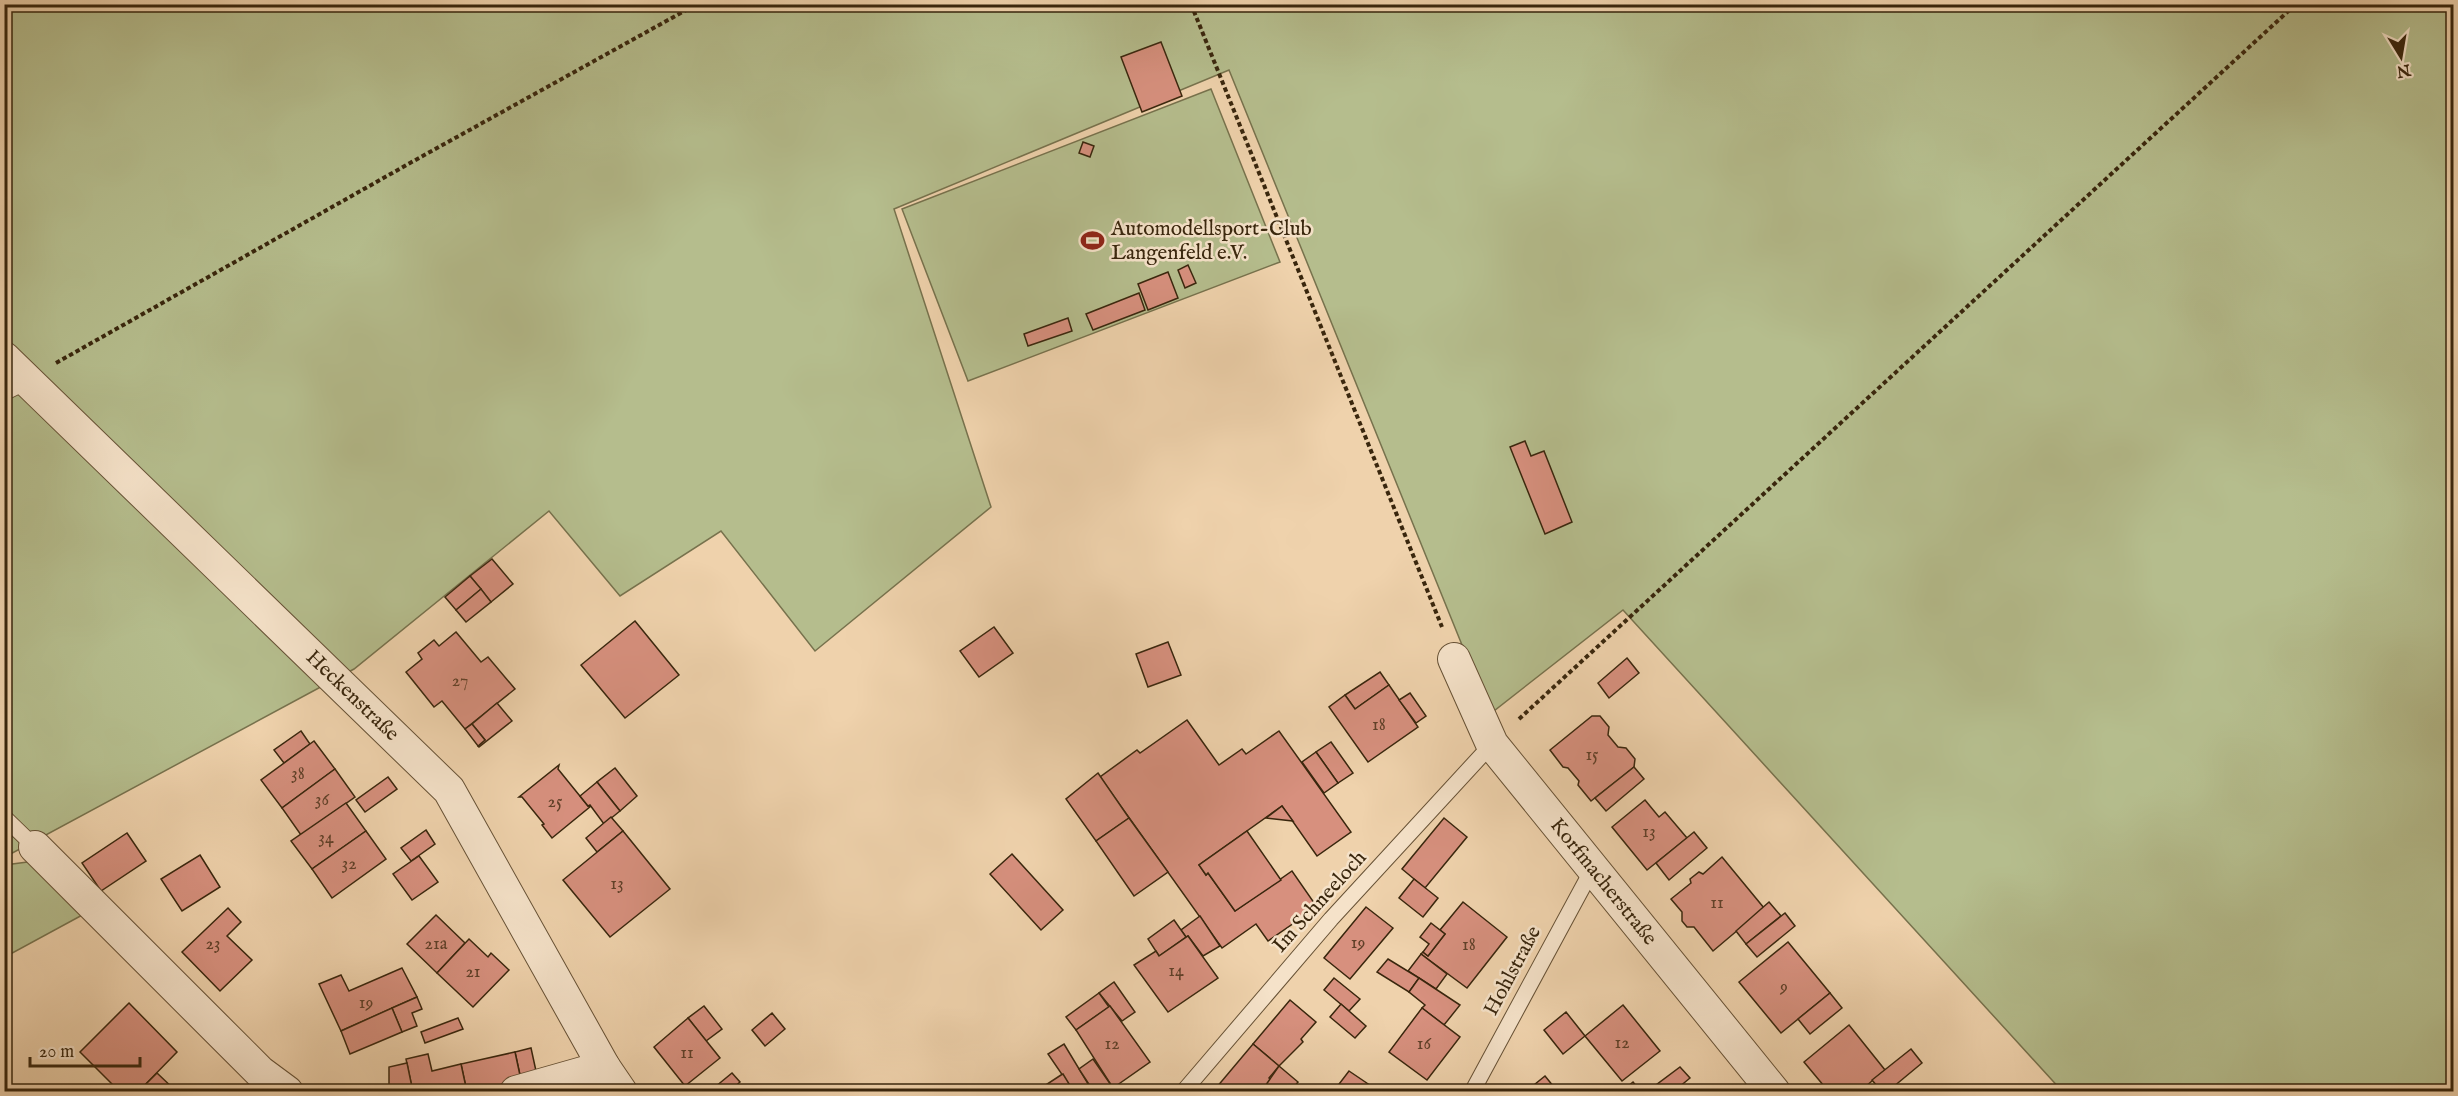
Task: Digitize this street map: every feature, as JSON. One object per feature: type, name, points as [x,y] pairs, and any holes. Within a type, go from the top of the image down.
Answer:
[{"type":"street","name":"Heckenstraße","points":[[4,358],[16,387],[449,790],[612,1079],[516,1092]]},
{"type":"street","name":"Korfmacherstraße","points":[[1454,658],[1492,744],[1774,1092]]},
{"type":"street","points":[[35,847],[260,1072],[286,1092]]},
{"type":"lane","name":"Im Schneeloch","points":[[1183,1092],[1331,919],[1492,744]]},
{"type":"lane","points":[[4,817],[35,847]]},
{"type":"lane","name":"Hohlstraße","points":[[1472,1092],[1592,870]]},
{"type":"path","points":[[16,387],[68,355],[389,174],[697,4]]},
{"type":"path","points":[[1191,4],[1454,658]]},
{"type":"path","points":[[1492,744],[2296,4]]},
{"type":"green space","points":[[5,5],[2453,5],[2453,1091],[2062,1091],[1623,610],[1490,714],[1229,70],[894,209],[991,507],[815,651],[721,531],[620,596],[549,511],[354,669],[5,857]]},
{"type":"green space","name":"Automodellsport-Club Langenfeld e.V.","points":[[1211,89],[1280,262],[968,381],[902,209]]},
{"type":"green space","points":[[35,861],[86,913],[5,957],[5,865]]},
{"type":"building","points":[[1161,42],[1182,96],[1142,112],[1121,57]]},
{"type":"building","points":[[1083,142],[1094,146],[1090,157],[1079,153]]},
{"type":"building","points":[[1188,265],[1196,283],[1185,288],[1178,270]]},
{"type":"building","points":[[1168,272],[1178,298],[1148,310],[1138,284]]},
{"type":"building","points":[[1139,293],[1145,310],[1093,330],[1086,314]]},
{"type":"building","points":[[1068,318],[1072,331],[1028,346],[1024,334]]},
{"type":"building","points":[[1525,441],[1531,456],[1544,451],[1572,522],[1545,534],[1510,447]]},
{"type":"building","points":[[492,559],[513,584],[491,602],[470,576]]},
{"type":"building","points":[[470,576],[481,589],[456,610],[445,597]]},
{"type":"building","points":[[481,589],[491,602],[466,622],[456,610]]},
{"type":"building","points":[[635,621],[679,675],[625,718],[581,665]]},
{"type":"building","points":[[994,627],[1013,653],[979,677],[960,651]]},
{"type":"building","points":[[456,632],[481,662],[488,657],[515,689],[465,729],[442,701],[434,707],[406,672],[422,659],[418,653],[434,640],[439,646]]},
{"type":"building","points":[[1168,642],[1181,675],[1148,687],[1136,654]]},
{"type":"building","points":[[1627,658],[1639,673],[1609,698],[1598,683]]},
{"type":"building","points":[[1380,672],[1389,685],[1355,709],[1345,695]]},
{"type":"building","points":[[1389,685],[1418,727],[1368,762],[1329,707],[1345,695],[1355,709]]},
{"type":"building","points":[[1410,693],[1426,716],[1416,723],[1399,700]]},
{"type":"building","points":[[497,703],[512,721],[479,747],[485,740],[472,724]]},
{"type":"building","points":[[1592,716],[1600,716],[1609,727],[1608,735],[1618,747],[1626,748],[1635,759],[1634,767],[1591,801],[1578,785],[1579,781],[1568,768],[1563,767],[1550,750]]},
{"type":"building","points":[[1187,720],[1219,765],[1242,749],[1246,754],[1279,731],[1351,832],[1317,856],[1282,806],[1199,865],[1206,875],[1208,873],[1235,911],[1292,871],[1317,907],[1268,941],[1256,924],[1222,948],[1100,777],[1137,750],[1140,753]]},
{"type":"building","points":[[472,724],[485,740],[478,746],[465,729]]},
{"type":"building","points":[[301,731],[310,744],[284,763],[274,750]]},
{"type":"building","points":[[314,741],[335,769],[282,808],[261,780]]},
{"type":"building","points":[[1331,742],[1353,773],[1338,783],[1316,752]]},
{"type":"building","points":[[1316,752],[1338,783],[1324,793],[1302,762]]},
{"type":"building","points":[[559,765],[558,769],[588,806],[591,806],[552,838],[542,825],[544,824],[522,797],[519,797]]},
{"type":"building","points":[[1634,767],[1644,779],[1606,811],[1595,798]]},
{"type":"building","points":[[615,768],[637,796],[620,811],[597,782]]},
{"type":"building","points":[[335,769],[355,797],[301,835],[282,808]]},
{"type":"building","points":[[1098,773],[1129,818],[1096,841],[1066,799]]},
{"type":"building","points":[[388,777],[397,789],[365,812],[356,800]]},
{"type":"building","points":[[597,782],[620,811],[604,824],[580,796]]},
{"type":"building","points":[[1645,800],[1659,817],[1665,812],[1687,838],[1647,870],[1612,827]]},
{"type":"building","points":[[346,803],[366,831],[312,869],[291,841]]},
{"type":"building","points":[[1282,806],[1293,821],[1266,818]]},
{"type":"building","points":[[611,817],[623,831],[597,852],[586,838]]},
{"type":"building","points":[[1129,818],[1168,872],[1134,896],[1096,841]]},
{"type":"building","points":[[1444,818],[1467,837],[1425,888],[1402,869]]},
{"type":"building","points":[[426,830],[435,844],[411,861],[401,848]]},
{"type":"building","points":[[366,831],[386,859],[332,898],[312,869]]},
{"type":"building","points":[[623,831],[670,889],[610,937],[563,880]]},
{"type":"building","points":[[1247,831],[1281,880],[1235,911],[1208,873],[1206,875],[1199,865]]},
{"type":"building","points":[[1694,832],[1707,848],[1669,880],[1656,863]]},
{"type":"building","points":[[127,833],[146,861],[101,891],[82,863]]},
{"type":"building","points":[[1012,854],[1063,910],[1041,930],[990,874]]},
{"type":"building","points":[[200,855],[220,887],[182,911],[161,879]]},
{"type":"building","points":[[419,856],[438,882],[412,900],[393,874]]},
{"type":"building","points":[[1722,857],[1764,908],[1713,951],[1694,927],[1687,927],[1682,921],[1682,912],[1671,899],[1691,883],[1690,879],[1699,872],[1703,874]]},
{"type":"building","points":[[1414,879],[1438,898],[1423,917],[1399,898]]},
{"type":"building","points":[[1463,902],[1507,937],[1467,988],[1421,954],[1423,952],[1428,956],[1445,934],[1440,930]]},
{"type":"building","points":[[1769,902],[1781,916],[1746,944],[1736,931]]},
{"type":"building","points":[[1366,907],[1393,928],[1350,979],[1324,958]]},
{"type":"building","points":[[228,908],[241,922],[227,936],[252,960],[220,991],[182,952]]},
{"type":"building","points":[[1785,913],[1795,926],[1757,957],[1746,944]]},
{"type":"building","points":[[436,915],[465,943],[437,973],[407,944]]},
{"type":"building","points":[[1200,916],[1220,946],[1203,956],[1181,930]]},
{"type":"building","points":[[1174,920],[1186,937],[1159,956],[1148,939]]},
{"type":"building","points":[[1431,923],[1445,934],[1428,956],[1423,952],[1429,944],[1420,937]]},
{"type":"building","points":[[1188,936],[1218,978],[1168,1012],[1134,965],[1156,951],[1159,956]]},
{"type":"building","points":[[469,939],[488,957],[491,953],[509,970],[473,1007],[437,973]]},
{"type":"building","points":[[1788,942],[1830,993],[1781,1033],[1739,982]]},
{"type":"building","points":[[1421,954],[1447,974],[1436,989],[1408,971]]},
{"type":"building","points":[[1388,959],[1419,978],[1409,992],[1377,972]]},
{"type":"building","points":[[402,968],[417,997],[341,1031],[319,984],[341,975],[349,991]]},
{"type":"building","points":[[1334,978],[1360,999],[1349,1011],[1324,990]]},
{"type":"building","points":[[1419,978],[1460,1005],[1444,1025],[1422,1008],[1425,1005],[1409,992]]},
{"type":"building","points":[[1114,982],[1135,1012],[1122,1021],[1099,993]]},
{"type":"building","points":[[1099,993],[1109,1007],[1076,1030],[1066,1017]]},
{"type":"building","points":[[1830,993],[1842,1008],[1810,1034],[1798,1019]]},
{"type":"building","points":[[417,997],[422,1009],[412,1013],[417,1026],[402,1032],[392,1008]]},
{"type":"building","points":[[1290,1000],[1316,1022],[1301,1039],[1303,1042],[1279,1066],[1253,1044]]},
{"type":"building","points":[[129,1003],[177,1052],[138,1092],[120,1092],[80,1052]]},
{"type":"building","points":[[1341,1004],[1366,1026],[1355,1038],[1330,1017]]},
{"type":"building","points":[[1623,1005],[1660,1051],[1622,1081],[1585,1036]]},
{"type":"building","points":[[704,1006],[722,1029],[706,1041],[688,1018]]},
{"type":"building","points":[[1110,1006],[1150,1062],[1113,1088],[1076,1030]]},
{"type":"building","points":[[392,1008],[402,1032],[350,1054],[341,1031]]},
{"type":"building","points":[[1422,1008],[1460,1037],[1427,1080],[1389,1052]]},
{"type":"building","points":[[1566,1012],[1585,1036],[1563,1054],[1544,1030]]},
{"type":"building","points":[[772,1013],[785,1029],[765,1046],[752,1030]]},
{"type":"building","points":[[458,1018],[463,1029],[425,1043],[421,1032]]},
{"type":"building","points":[[688,1018],[720,1058],[685,1086],[654,1047]]},
{"type":"building","points":[[1849,1025],[1885,1070],[1859,1092],[1829,1092],[1804,1062]]},
{"type":"building","points":[[1064,1044],[1090,1087],[1082,1092],[1074,1092],[1048,1054]]},
{"type":"building","points":[[1253,1044],[1279,1066],[1269,1078],[1271,1080],[1261,1092],[1219,1092],[1216,1088]]},
{"type":"building","points":[[531,1048],[536,1071],[520,1075],[515,1052]]},
{"type":"building","points":[[1911,1049],[1922,1063],[1887,1092],[1882,1092],[1872,1080]]},
{"type":"building","points":[[515,1052],[521,1080],[467,1092],[461,1064]]},
{"type":"building","points":[[428,1054],[432,1071],[461,1064],[467,1092],[413,1092],[406,1059]]},
{"type":"building","points":[[1093,1059],[1113,1088],[1109,1092],[1094,1092],[1079,1069]]},
{"type":"building","points":[[407,1063],[413,1092],[389,1092],[389,1067]]},
{"type":"building","points":[[1279,1066],[1298,1082],[1290,1092],[1261,1092]]},
{"type":"building","points":[[1680,1067],[1690,1078],[1673,1092],[1661,1092],[1656,1085]]},
{"type":"building","points":[[1349,1071],[1380,1092],[1333,1092]]},
{"type":"building","points":[[157,1073],[177,1092],[138,1092]]},
{"type":"building","points":[[732,1073],[740,1082],[729,1092],[709,1092]]},
{"type":"building","points":[[1063,1074],[1074,1092],[1035,1092],[1061,1075]]},
{"type":"building","points":[[1545,1076],[1558,1092],[1530,1092],[1529,1089]]},
{"type":"building","points":[[1633,1082],[1641,1092],[1621,1092]]},
{"type":"place","name":"Automodellsport-Club Langenfeld e.V.","points":[[1093,241]]}]
